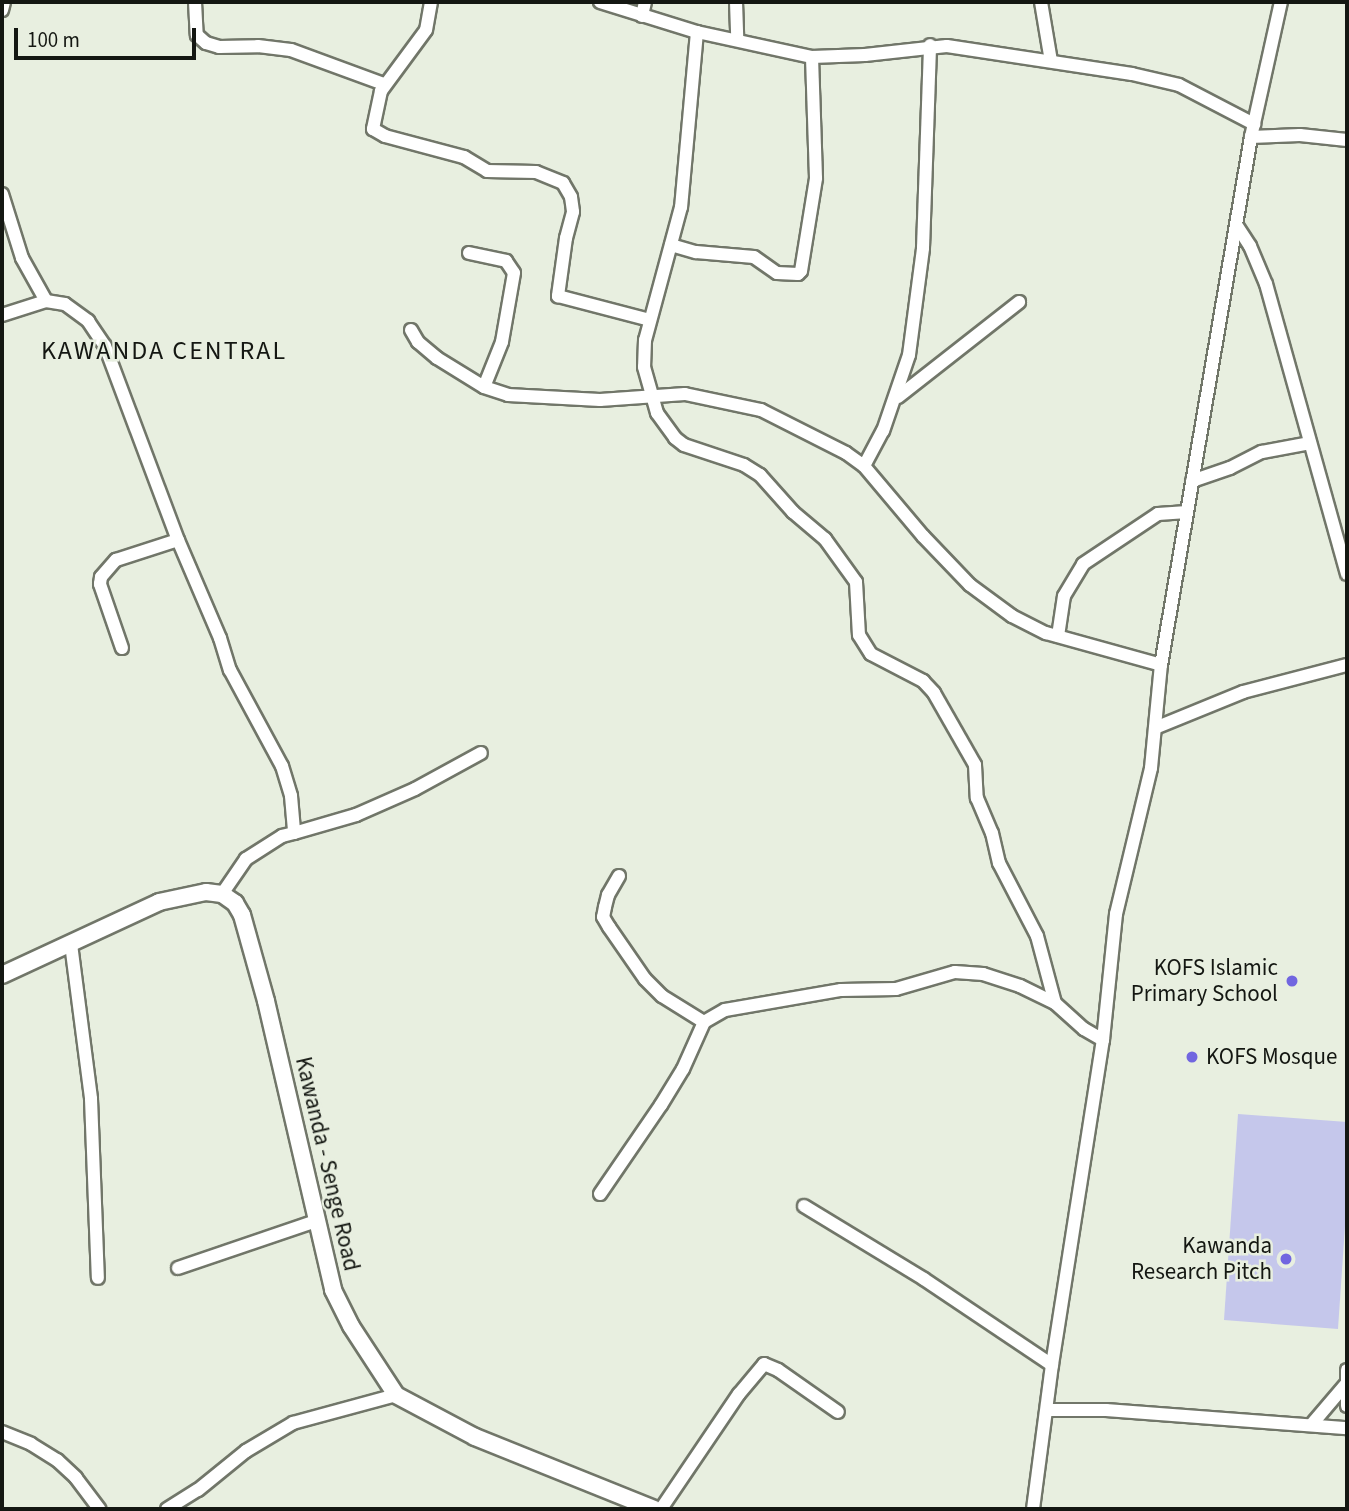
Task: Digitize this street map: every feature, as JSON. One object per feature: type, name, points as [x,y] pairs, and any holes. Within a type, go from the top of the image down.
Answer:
[{"type":"street","points":[[2,10],[4,2]]},
{"type":"street","points":[[195,2],[197,35],[206,43],[219,47],[258,46],[291,50],[384,84]]},
{"type":"street","points":[[431,2],[426,30],[384,84],[377,101],[373,124],[379,134],[464,157],[487,171],[536,172],[563,183],[571,197],[573,212],[566,238],[558,296],[650,320]]},
{"type":"street","points":[[600,2],[696,32],[812,57],[865,55],[930,46],[1051,61],[1179,85],[1253,130],[1347,140]]},
{"type":"street","points":[[642,16],[645,2]]},
{"type":"street","points":[[736,2],[737,40]]},
{"type":"street","points":[[1041,2],[1051,61]]},
{"type":"street","points":[[1033,1509],[1052,1365],[1103,1040],[1116,914],[1151,768],[1161,665],[1192,481],[1253,130],[1281,2]]},
{"type":"street","points":[[696,32],[683,196],[678,224],[645,340],[644,367],[657,413],[674,438],[684,445],[744,465],[760,475],[793,512],[825,538],[856,582],[859,635],[872,654],[923,681],[934,693],[975,765],[977,798],[992,833],[999,863],[1033,928],[1055,1003]]},
{"type":"street","points":[[864,466],[880,440],[897,397],[909,355],[923,256],[930,46]]},
{"type":"street","points":[[671,245],[696,252],[754,257],[777,273],[797,274],[801,271],[816,178],[812,57]]},
{"type":"street","points":[[2,194],[22,258],[46,301]]},
{"type":"street","points":[[1237,226],[1250,246],[1266,284],[1347,574]]},
{"type":"street","points":[[469,253],[506,261],[514,273],[502,342],[484,387]]},
{"type":"street","points":[[2,315],[46,301],[65,304],[88,321],[106,346],[178,540],[241,694],[282,766],[291,796],[294,833]]},
{"type":"street","points":[[897,397],[1019,302]]},
{"type":"street","points":[[411,330],[418,342],[437,358],[484,387],[533,398],[600,400],[685,394],[761,410],[846,453],[864,466],[923,536],[970,585],[1012,616],[1058,636],[1161,665]]},
{"type":"street","points":[[1192,481],[1230,468],[1262,452],[1310,443]]},
{"type":"street","points":[[1058,636],[1063,596],[1083,564],[1158,514],[1187,512]]},
{"type":"street","points":[[122,648],[100,584],[101,577],[116,560],[178,540]]},
{"type":"street","points":[[1155,728],[1243,692],[1347,665]]},
{"type":"street","points":[[2,975],[159,902],[190,893],[222,894],[246,859],[282,836],[356,815],[415,789],[481,753]]},
{"type":"street","points":[[620,876],[608,895],[603,916],[645,979],[662,996],[704,1022]]},
{"type":"street","name":"Kawanda - Senge Road","points":[[222,894],[235,903],[242,915],[266,1002],[333,1290],[351,1326],[396,1395],[475,1437],[654,1509]]},
{"type":"street","points":[[71,944],[91,1099],[98,1278]]},
{"type":"street","points":[[600,1194],[683,1069],[704,1022],[725,1010],[841,990],[896,989],[955,972],[996,977],[1055,1003],[1084,1029],[1103,1040]]},
{"type":"street","points":[[804,1206],[924,1279],[1052,1365]]},
{"type":"street","points":[[178,1268],[316,1221]]},
{"type":"street","points":[[661,1509],[739,1394],[764,1364],[778,1370],[838,1412]]},
{"type":"street","points":[[1347,1370],[1347,1406]]},
{"type":"street","points":[[1312,1424],[1346,1384]]},
{"type":"street","points":[[167,1509],[198,1490],[246,1451],[293,1423],[336,1409],[396,1395]]},
{"type":"street","points":[[1048,1410],[1106,1410],[1347,1428]]},
{"type":"street","points":[[2,1432],[31,1444],[57,1460],[76,1478],[99,1509]]},
{"type":"shaded area","name":"Kawanda Research Pitch","points":[[1238,1114],[1347,1122],[1347,1197],[1338,1329],[1224,1320]]},
{"type":"place","name":"KOFS Islamic Primary School","points":[[1292,981]]},
{"type":"place","name":"KOFS Mosque","points":[[1192,1057]]},
{"type":"place","name":"Kawanda Research Pitch","points":[[1286,1259]]},
{"type":"district","name":"KAWANDA CENTRAL","points":[[164,351]]}]
